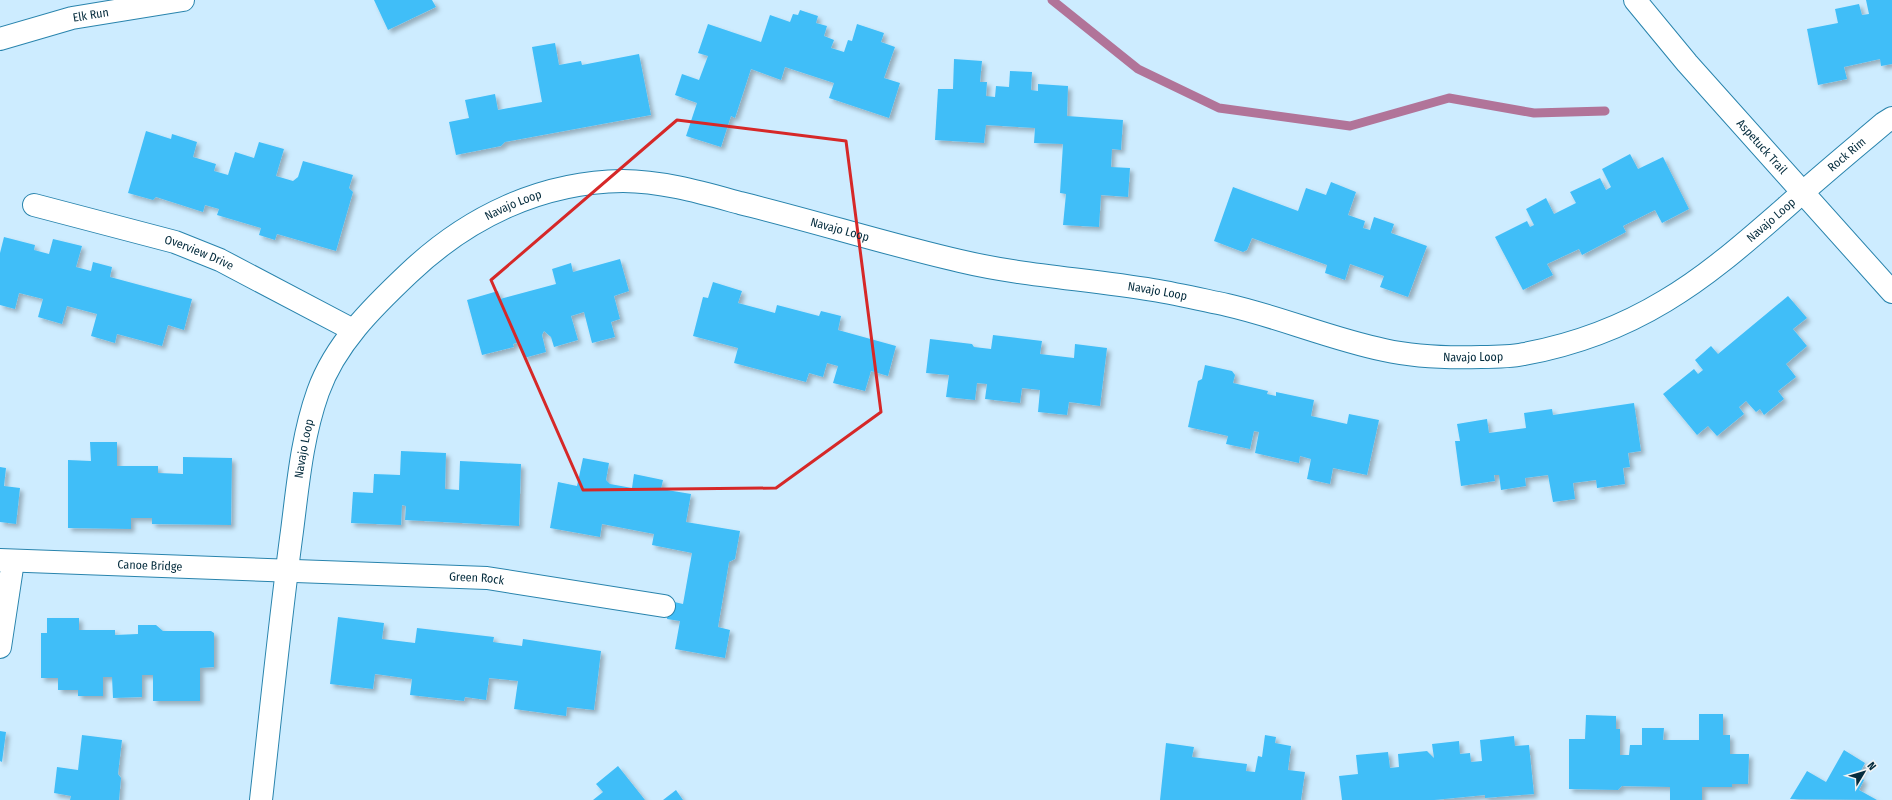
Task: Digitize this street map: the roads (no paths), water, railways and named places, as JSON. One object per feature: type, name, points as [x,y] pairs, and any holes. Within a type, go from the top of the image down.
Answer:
[{"type":"street","name":"Elk Run","points":[[0,39],[72,18],[183,0]]},
{"type":"street","name":"Aspetuck Trail","points":[[1634,0],[1686,63],[1892,292]]},
{"type":"street","name":"Rock Rim","points":[[1802,192],[1884,123],[1892,118]]},
{"type":"street","name":"Navajo Loop","points":[[261,800],[287,570],[306,435],[319,390],[334,359],[353,330],[423,259],[483,216],[519,201],[557,190],[627,181],[704,194],[914,250],[989,268],[1155,290],[1243,309],[1387,351],[1453,358],[1515,356],[1557,347],[1608,330],[1663,302],[1700,279],[1734,252],[1802,192]]},
{"type":"street","name":"Overview Drive","points":[[34,205],[175,242],[207,255],[353,330]]},
{"type":"street","name":"Canoe Bridge","points":[[0,647],[7,560],[287,570]]},
{"type":"street","name":"Green Rock","points":[[287,570],[487,578],[664,606]]},
{"type":"waterway","points":[[1052,0],[1138,69],[1219,108],[1350,126],[1449,98],[1534,113],[1605,111]]}]
